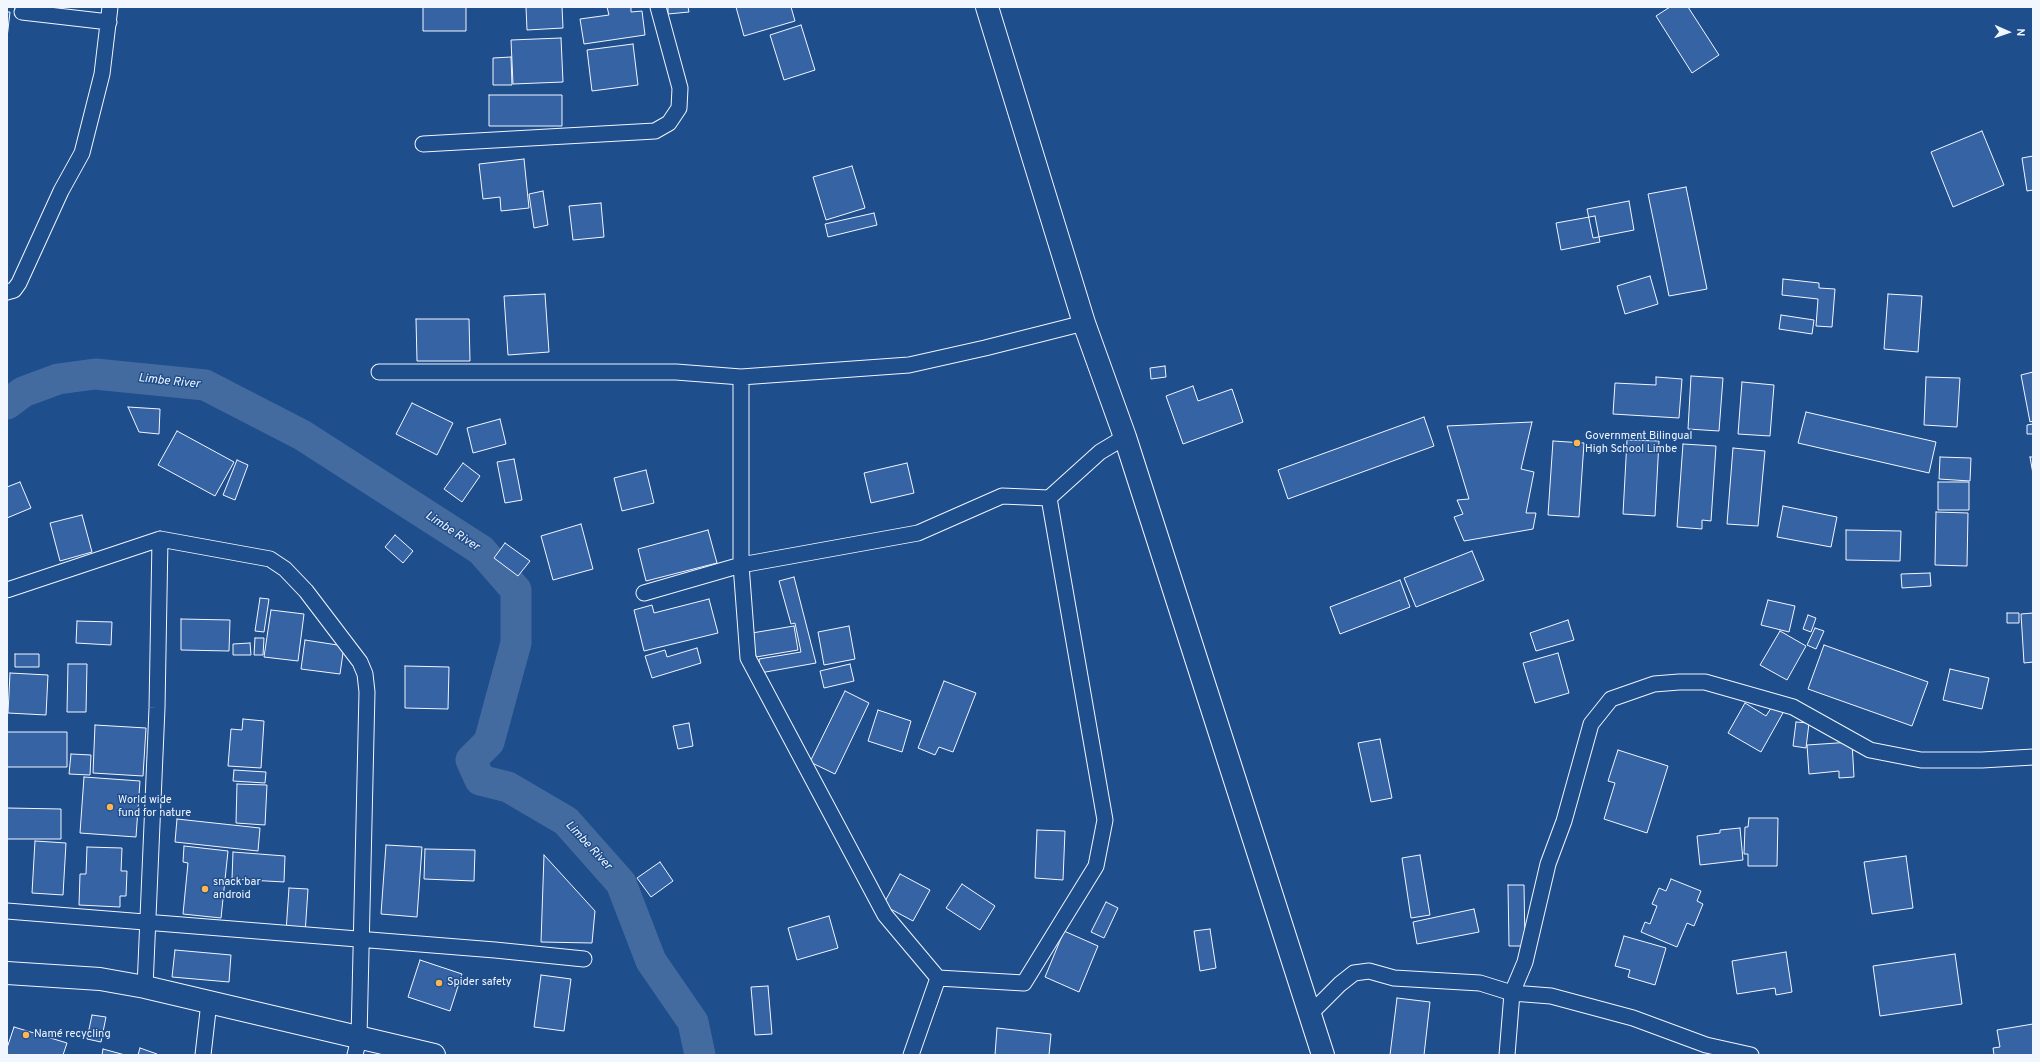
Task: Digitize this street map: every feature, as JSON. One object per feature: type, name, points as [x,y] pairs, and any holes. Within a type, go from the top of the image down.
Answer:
[{"type":"main road","points":[[988,7],[1084,323],[1125,437],[1323,1055]]},
{"type":"main road","points":[[7,973],[100,979],[145,987],[209,1002],[357,1046],[434,1055]]},
{"type":"street","points":[[7,292],[14,290],[19,283],[61,191],[82,153],[102,74],[110,7]]},
{"type":"street","points":[[423,144],[655,131],[669,123],[679,108],[680,88],[658,7]]},
{"type":"street","points":[[22,12],[108,22]]},
{"type":"street","points":[[379,372],[676,372],[741,377],[909,365],[985,348],[1084,323]]},
{"type":"street","points":[[741,377],[740,565],[748,658],[885,915],[938,978],[1024,983],[1096,866],[1105,820],[1048,498]]},
{"type":"street","points":[[644,593],[740,565],[918,533],[1002,496],[1048,498],[1100,452],[1125,437]]},
{"type":"street","points":[[145,987],[157,708],[160,539]]},
{"type":"street","points":[[7,590],[160,539],[270,559],[285,569],[306,591],[360,662],[365,674],[367,692],[357,1046]]},
{"type":"street","points":[[1507,1055],[1512,993],[1526,962],[1548,864],[1564,821],[1591,724],[1611,699],[1654,684],[1705,682],[1793,707],[1870,750],[1921,760],[1982,760],[2033,757]]},
{"type":"street","points":[[7,911],[147,924],[495,950],[584,960]]},
{"type":"street","points":[[1310,1014],[1349,977],[1354,974],[1369,971],[1394,978],[1480,983],[1512,993],[1551,996],[1632,1018],[1706,1045],[1751,1055]]},
{"type":"street","points":[[911,1055],[938,978]]},
{"type":"street","points":[[203,1055],[209,1002]]},
{"type":"building","points":[[423,7],[466,7],[466,31],[423,31]]},
{"type":"building","points":[[526,7],[562,7],[563,28],[527,30]]},
{"type":"building","points":[[607,7],[631,7],[631,12],[642,11],[645,35],[584,44],[580,19],[609,15]]},
{"type":"building","points":[[668,7],[688,7],[689,12],[668,14]]},
{"type":"building","points":[[736,7],[791,7],[795,21],[744,36]]},
{"type":"building","points":[[1670,7],[1688,7],[1719,55],[1692,73],[1656,16]]},
{"type":"building","points":[[7,12],[10,12],[7,38]]},
{"type":"building","points":[[801,25],[815,70],[784,80],[770,35]]},
{"type":"building","points":[[561,38],[563,82],[513,84],[511,40]]},
{"type":"building","points":[[633,44],[638,85],[592,91],[587,50]]},
{"type":"building","points":[[511,57],[512,85],[493,85],[493,58]]},
{"type":"building","points":[[489,95],[562,95],[562,126],[489,126]]},
{"type":"building","points":[[1982,131],[2004,185],[1953,207],[1931,152]]},
{"type":"building","points":[[2033,156],[2033,190],[2027,191],[2022,158]]},
{"type":"building","points":[[524,159],[529,208],[501,211],[500,197],[483,199],[479,164]]},
{"type":"building","points":[[852,166],[865,208],[826,220],[813,177]]},
{"type":"building","points":[[1686,187],[1707,289],[1669,296],[1648,194]]},
{"type":"building","points":[[543,191],[548,225],[534,228],[529,194]]},
{"type":"building","points":[[1629,201],[1634,230],[1593,238],[1587,209]]},
{"type":"building","points":[[601,203],[604,237],[573,240],[569,206]]},
{"type":"building","points":[[874,213],[877,225],[828,237],[825,224]]},
{"type":"building","points":[[1595,216],[1600,242],[1561,250],[1556,223]]},
{"type":"building","points":[[1650,276],[1658,304],[1625,314],[1617,286]]},
{"type":"building","points":[[1783,279],[1819,283],[1819,288],[1835,289],[1832,327],[1816,326],[1818,299],[1782,295]]},
{"type":"building","points":[[545,294],[549,352],[508,355],[504,296]]},
{"type":"building","points":[[1888,294],[1922,296],[1918,352],[1884,349]]},
{"type":"building","points":[[1781,315],[1814,320],[1812,334],[1779,329]]},
{"type":"building","points":[[416,319],[469,319],[470,361],[417,361]]},
{"type":"building","points":[[1165,366],[1166,377],[1151,379],[1150,368]]},
{"type":"building","points":[[2033,372],[2033,421],[2030,422],[2021,375]]},
{"type":"building","points":[[1691,376],[1723,378],[1719,431],[1688,429]]},
{"type":"building","points":[[1656,377],[1682,379],[1679,418],[1613,414],[1615,383],[1656,385]]},
{"type":"building","points":[[1926,377],[1960,378],[1957,427],[1924,425]]},
{"type":"building","points":[[1742,382],[1774,385],[1770,436],[1738,434]]},
{"type":"building","points":[[1193,386],[1198,401],[1232,389],[1243,422],[1183,444],[1166,396]]},
{"type":"building","points":[[412,403],[453,423],[437,455],[396,434]]},
{"type":"building","points":[[128,407],[160,409],[159,434],[139,432]]},
{"type":"building","points":[[1806,412],[1936,442],[1929,473],[1798,443]]},
{"type":"building","points":[[1424,417],[1434,446],[1288,499],[1278,470]]},
{"type":"building","points":[[500,419],[506,444],[473,453],[467,428]]},
{"type":"building","points":[[1532,422],[1521,469],[1534,472],[1526,513],[1536,513],[1533,529],[1464,541],[1454,517],[1463,514],[1457,500],[1469,499],[1447,426]]},
{"type":"building","points":[[2033,424],[2033,434],[2027,434],[2027,425]]},
{"type":"building","points":[[177,431],[234,462],[215,496],[158,465]]},
{"type":"building","points":[[1627,440],[1659,441],[1655,516],[1623,514]]},
{"type":"building","points":[[1553,441],[1584,443],[1579,517],[1548,515]]},
{"type":"building","points":[[1683,444],[1716,446],[1711,521],[1702,520],[1702,529],[1677,527]]},
{"type":"building","points":[[1733,448],[1765,451],[1758,526],[1727,524]]},
{"type":"building","points":[[1940,457],[1971,458],[1970,481],[1939,479]]},
{"type":"building","points":[[2030,457],[2033,457],[2033,474]]},
{"type":"building","points":[[514,459],[522,500],[505,503],[497,462]]},
{"type":"building","points":[[237,460],[248,465],[235,500],[223,495]]},
{"type":"building","points":[[463,463],[480,476],[462,502],[444,489]]},
{"type":"building","points":[[907,463],[914,493],[871,503],[864,473]]},
{"type":"building","points":[[646,470],[654,503],[622,511],[614,478]]},
{"type":"building","points":[[20,482],[31,508],[7,518],[7,487]]},
{"type":"building","points":[[1938,482],[1969,482],[1969,510],[1938,510]]},
{"type":"building","points":[[1783,506],[1837,517],[1831,547],[1777,537]]},
{"type":"building","points":[[1936,512],[1968,513],[1967,566],[1935,565]]},
{"type":"building","points":[[82,515],[92,552],[60,561],[50,523]]},
{"type":"building","points":[[581,524],[593,569],[553,580],[541,536]]},
{"type":"building","points":[[708,530],[717,563],[646,581],[638,549]]},
{"type":"building","points":[[1846,530],[1901,531],[1900,561],[1846,560]]},
{"type":"building","points":[[395,535],[413,551],[403,563],[385,547]]},
{"type":"building","points":[[505,543],[530,561],[518,576],[494,558]]},
{"type":"building","points":[[1472,551],[1484,580],[1416,607],[1404,578]]},
{"type":"building","points":[[1930,573],[1931,586],[1902,588],[1901,574]]},
{"type":"building","points":[[794,577],[816,663],[760,673],[759,659],[801,652],[795,623],[791,624],[779,581]]},
{"type":"building","points":[[1400,580],[1410,607],[1340,634],[1330,607]]},
{"type":"building","points":[[260,598],[269,599],[264,632],[255,631]]},
{"type":"building","points":[[709,599],[718,633],[644,651],[634,610],[652,605],[654,613]]},
{"type":"building","points":[[1768,600],[1795,606],[1789,632],[1761,625]]},
{"type":"building","points":[[271,610],[304,614],[298,661],[264,657]]},
{"type":"building","points":[[2007,613],[2019,613],[2019,623],[2007,623]]},
{"type":"building","points":[[2033,613],[2033,662],[2024,663],[2021,614]]},
{"type":"building","points":[[1808,615],[1816,618],[1811,632],[1803,629]]},
{"type":"building","points":[[181,619],[230,620],[229,651],[181,650]]},
{"type":"building","points":[[1568,620],[1574,640],[1536,651],[1530,633]]},
{"type":"building","points":[[77,621],[112,622],[111,645],[76,643]]},
{"type":"building","points":[[794,626],[798,650],[756,657],[752,633]]},
{"type":"building","points":[[849,626],[855,659],[824,665],[818,632]]},
{"type":"building","points":[[1815,628],[1824,631],[1816,649],[1807,645]]},
{"type":"building","points":[[1780,631],[1806,646],[1787,680],[1760,665]]},
{"type":"building","points":[[255,638],[264,638],[263,655],[254,655]]},
{"type":"building","points":[[305,640],[344,646],[340,674],[301,669]]},
{"type":"building","points":[[250,643],[251,655],[233,655],[233,644]]},
{"type":"building","points":[[1824,645],[1928,682],[1912,726],[1808,689]]},
{"type":"building","points":[[697,648],[701,663],[652,678],[645,656],[665,650],[667,657]]},
{"type":"building","points":[[1558,653],[1569,693],[1535,703],[1523,663]]},
{"type":"building","points":[[15,654],[39,654],[39,667],[15,667]]},
{"type":"building","points":[[68,664],[87,664],[86,712],[67,712]]},
{"type":"building","points":[[850,664],[854,681],[824,688],[820,671]]},
{"type":"building","points":[[405,666],[449,667],[448,709],[405,708]]},
{"type":"building","points":[[1950,669],[1989,678],[1982,709],[1943,700]]},
{"type":"building","points":[[10,673],[48,675],[46,715],[8,713]]},
{"type":"building","points":[[944,681],[976,693],[953,752],[939,747],[935,755],[918,748]]},
{"type":"building","points":[[845,691],[869,703],[835,774],[810,762]]},
{"type":"building","points":[[1745,703],[1766,716],[1773,705],[1784,711],[1761,752],[1728,733]]},
{"type":"building","points":[[878,710],[911,721],[902,752],[868,741]]},
{"type":"building","points":[[243,719],[264,721],[261,768],[228,766],[231,729],[242,730]]},
{"type":"building","points":[[1796,722],[1809,723],[1806,748],[1793,746]]},
{"type":"building","points":[[689,723],[693,746],[678,749],[673,726]]},
{"type":"building","points":[[95,725],[146,728],[143,776],[93,773]]},
{"type":"building","points":[[7,732],[67,732],[67,767],[7,767]]},
{"type":"building","points":[[1380,739],[1392,798],[1371,802],[1358,743]]},
{"type":"building","points":[[1852,742],[1854,777],[1839,778],[1839,771],[1809,774],[1807,745]]},
{"type":"building","points":[[1618,750],[1668,766],[1647,833],[1604,819],[1615,783],[1608,781]]},
{"type":"building","points":[[71,754],[91,755],[90,775],[69,774]]},
{"type":"building","points":[[234,770],[266,772],[265,783],[233,781]]},
{"type":"building","name":"World wide fund for nature","points":[[84,777],[140,781],[136,837],[80,833]]},
{"type":"building","points":[[237,784],[267,785],[265,825],[236,823]]},
{"type":"building","points":[[7,808],[61,809],[61,839],[7,839]]},
{"type":"building","points":[[1749,818],[1778,818],[1777,866],[1748,866],[1748,854],[1744,854],[1745,827],[1748,827]]},
{"type":"building","points":[[177,819],[260,828],[258,851],[175,842]]},
{"type":"building","points":[[1740,828],[1743,860],[1700,865],[1697,836],[1720,833],[1720,830]]},
{"type":"building","points":[[1037,830],[1065,831],[1063,880],[1035,878]]},
{"type":"building","points":[[35,841],[66,843],[63,895],[32,893]]},
{"type":"building","points":[[386,845],[422,847],[417,917],[381,914]]},
{"type":"building","name":"snack bar android","points":[[184,846],[228,851],[221,918],[183,914],[188,863],[183,862]]},
{"type":"building","points":[[87,847],[122,848],[121,871],[127,871],[126,896],[120,896],[120,907],[79,905],[80,874],[86,874]]},
{"type":"building","points":[[425,849],[475,850],[474,881],[424,879]]},
{"type":"building","points":[[233,852],[285,856],[284,882],[232,879]]},
{"type":"building","points":[[544,855],[595,911],[592,943],[541,942]]},
{"type":"building","points":[[1420,855],[1430,915],[1411,918],[1402,858]]},
{"type":"building","points":[[1906,856],[1913,908],[1872,914],[1864,862]]},
{"type":"building","points":[[660,862],[673,881],[651,897],[637,878]]},
{"type":"building","points":[[900,874],[930,890],[913,921],[883,905]]},
{"type":"building","points":[[1671,879],[1701,891],[1697,901],[1703,904],[1694,926],[1687,923],[1677,947],[1641,932],[1645,922],[1650,924],[1657,906],[1652,904],[1659,888],[1666,891]]},
{"type":"building","points":[[962,884],[995,906],[980,930],[946,908]]},
{"type":"building","points":[[1508,885],[1524,885],[1525,946],[1509,946]]},
{"type":"building","points":[[289,888],[308,889],[305,934],[286,932]]},
{"type":"building","points":[[1106,902],[1118,908],[1104,938],[1091,932]]},
{"type":"building","points":[[1474,909],[1479,932],[1417,944],[1413,922]]},
{"type":"building","points":[[829,916],[838,948],[797,960],[788,928]]},
{"type":"building","points":[[1210,929],[1216,968],[1200,971],[1194,931]]},
{"type":"building","points":[[1064,931],[1098,946],[1079,992],[1045,977]]},
{"type":"building","points":[[1624,936],[1666,948],[1655,985],[1628,977],[1630,970],[1615,966]]},
{"type":"building","points":[[175,950],[231,955],[229,982],[172,977]]},
{"type":"building","points":[[1786,952],[1792,992],[1776,995],[1775,988],[1737,994],[1732,961]]},
{"type":"building","points":[[1955,954],[1962,1004],[1880,1016],[1873,966]]},
{"type":"building","points":[[420,960],[462,974],[450,1011],[408,997]]},
{"type":"building","points":[[541,975],[571,979],[564,1031],[534,1027]]},
{"type":"building","points":[[768,986],[772,1034],[755,1035],[751,987]]},
{"type":"building","points":[[1397,998],[1430,1002],[1424,1055],[1390,1055]]},
{"type":"building","points":[[92,1015],[106,1017],[101,1042],[87,1039]]},
{"type":"building","points":[[2033,1024],[2033,1055],[1994,1055],[1993,1048],[2000,1047],[1997,1030]]},
{"type":"building","name":"Namé recycling","points":[[14,1027],[67,1043],[63,1055],[7,1055],[7,1048]]},
{"type":"building","points":[[997,1028],[1051,1034],[1049,1055],[995,1055]]},
{"type":"building","points":[[140,1048],[157,1054],[157,1055],[138,1055]]},
{"type":"building","points":[[103,1049],[125,1055],[102,1055]]},
{"type":"waterway","name":"Limbe River","points":[[7,404],[23,392],[58,379],[95,374],[205,385],[302,435],[481,550],[516,590],[516,643],[489,742],[471,760],[480,780],[508,787],[566,821],[621,883],[651,961],[693,1022],[700,1055]]},
{"type":"place","name":"Government Bilingual High School Limbe","points":[[1577,443]]},
{"type":"place","name":"World wide fund for nature","points":[[110,807]]},
{"type":"place","name":"snack bar android","points":[[205,889]]},
{"type":"place","name":"Spider safety","points":[[439,983]]},
{"type":"place","name":"Namé recycling","points":[[26,1035]]}]
